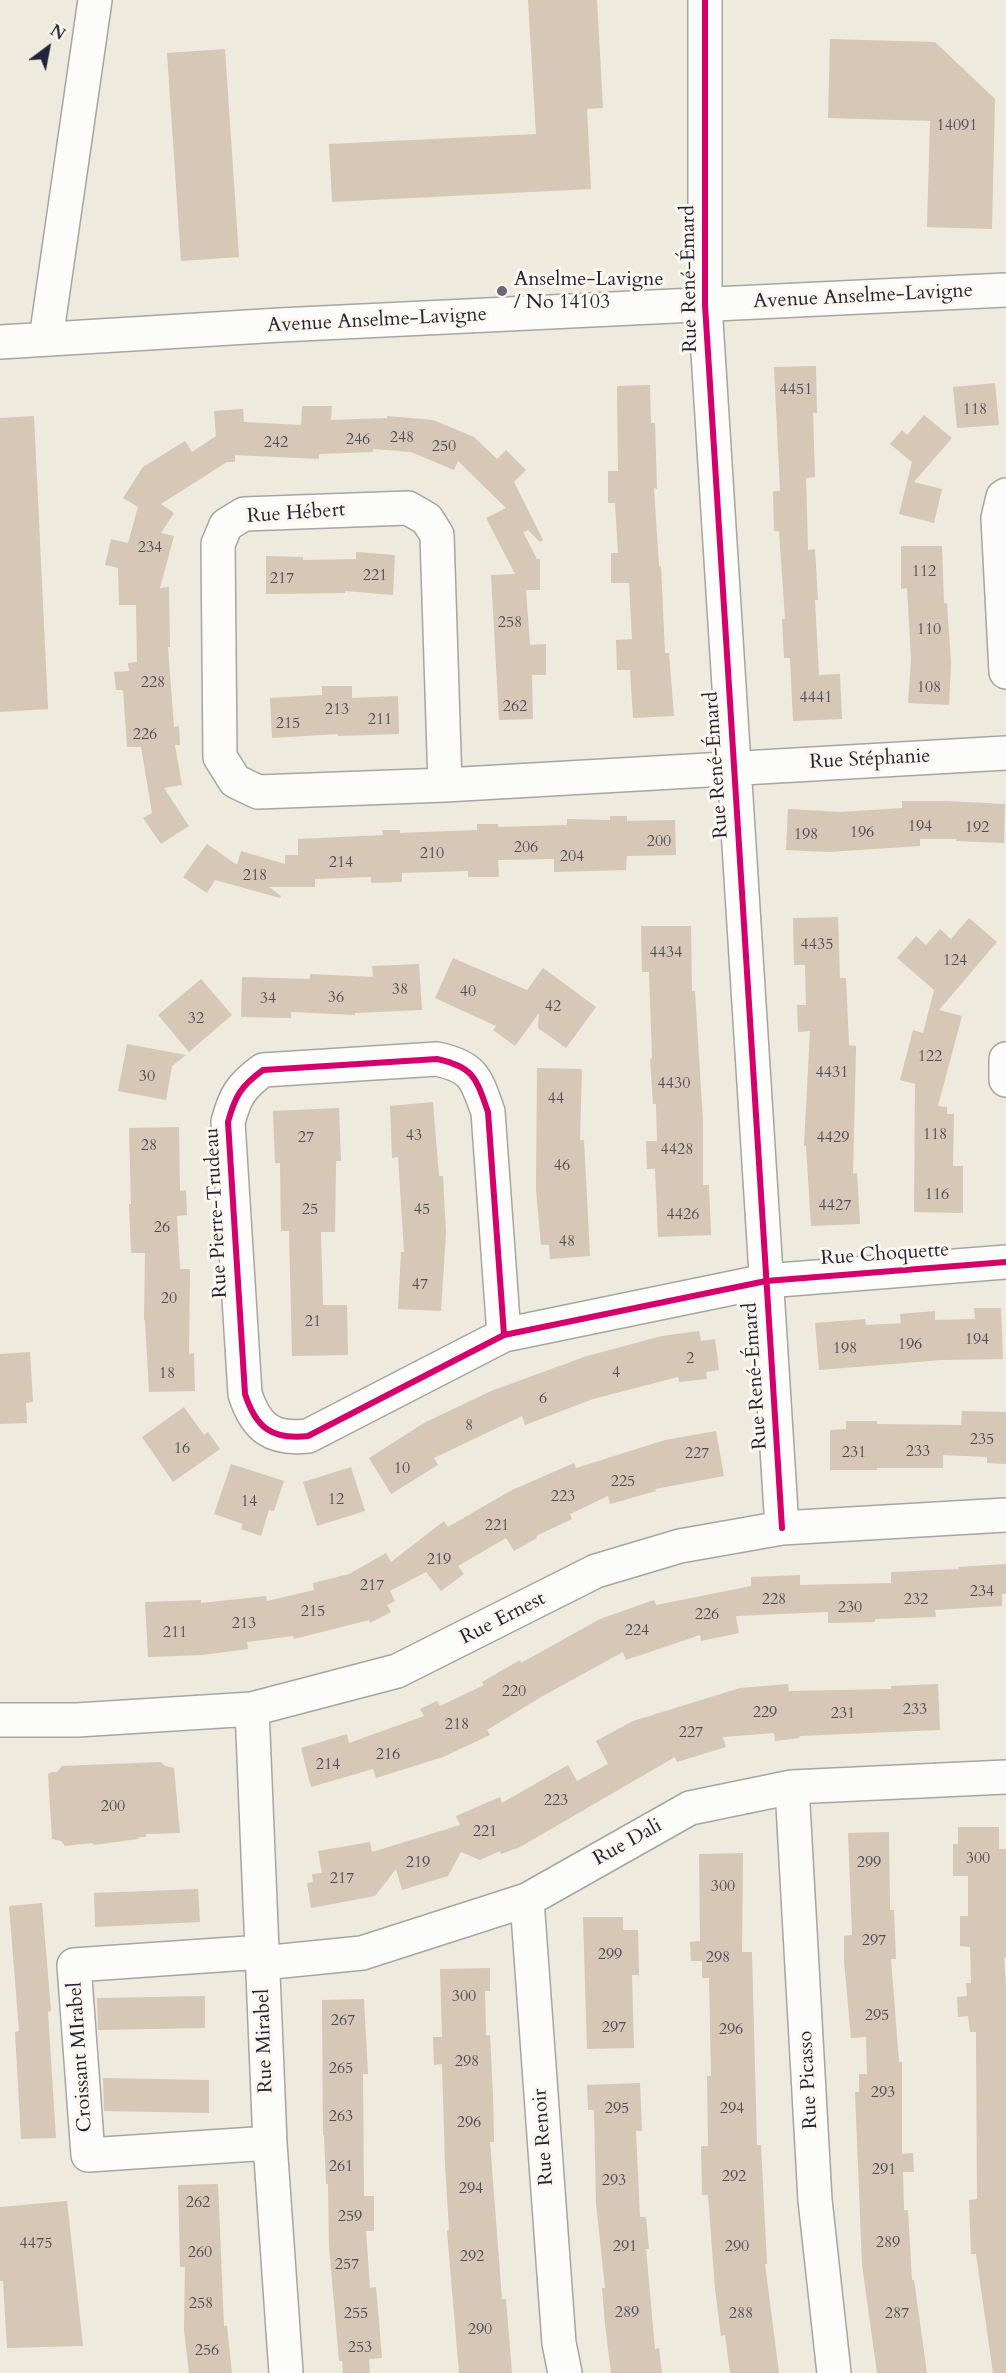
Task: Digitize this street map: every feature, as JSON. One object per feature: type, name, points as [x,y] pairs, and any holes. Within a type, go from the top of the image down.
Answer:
[{"type":"street","points":[[46,339],[95,0]]},
{"type":"street","name":"Rue René-Émard","points":[[705,0],[705,305],[782,1528]]},
{"type":"street","name":"Avenue Anselme-Lavigne","points":[[0,342],[280,325],[1006,290]]},
{"type":"street","points":[[1006,495],[1003,497],[998,518],[1006,672]]},
{"type":"street","name":"Rue Hébert","points":[[445,785],[437,535],[427,519],[408,508],[397,508],[244,514],[225,525],[218,544],[220,757],[235,781],[258,792],[445,785],[734,768]]},
{"type":"street","name":"Rue Stéphanie","points":[[734,768],[1006,753]]},
{"type":"street","name":"Rue Pierre-Trudeau","points":[[504,1335],[488,1112],[477,1081],[458,1064],[437,1059],[263,1070],[245,1083],[233,1102],[228,1122],[245,1394],[251,1413],[267,1429],[286,1438],[308,1436],[504,1335],[766,1281]]},
{"type":"street","points":[[1006,1059],[1006,1080]]},
{"type":"street","name":"Rue Choquette","points":[[766,1281],[1006,1262]]},
{"type":"street","name":"Rue Ernest","points":[[0,1719],[77,1719],[252,1709],[397,1671],[596,1571],[680,1546],[782,1528],[1006,1515]]},
{"type":"street","name":"Rue Mirabel","points":[[252,1709],[270,2143],[286,2373]]},
{"type":"street","name":"Rue Dali","points":[[262,1958],[362,1953],[527,1900],[690,1808],[792,1787],[1006,1776]]},
{"type":"street","name":"Rue Picasso","points":[[792,1787],[815,2200],[834,2373]]},
{"type":"street","name":"Rue Renoir","points":[[527,1900],[559,2343],[565,2373]]},
{"type":"street","name":"Croissant MIrabel","points":[[262,1958],[74,1965],[88,2155],[270,2143]]},
{"type":"building","points":[[528,0],[597,0],[603,108],[587,109],[591,189],[332,202],[329,144],[536,134]]},
{"type":"building","points":[[830,39],[935,42],[995,99],[992,229],[927,227],[930,121],[828,118]]},
{"type":"building","points":[[225,49],[239,257],[181,261],[167,53]]},
{"type":"building","points":[[816,366],[817,413],[813,413],[815,477],[806,478],[808,550],[815,549],[819,675],[840,674],[842,719],[793,721],[790,658],[784,658],[782,619],[785,619],[779,531],[774,531],[773,491],[780,491],[774,367]]},
{"type":"building","points":[[995,383],[999,425],[957,428],[953,387]]},
{"type":"building","points":[[650,385],[651,423],[655,423],[657,489],[654,488],[665,653],[669,653],[674,716],[633,718],[630,670],[617,670],[616,640],[632,639],[629,583],[611,583],[611,553],[618,553],[615,503],[608,503],[608,471],[618,471],[617,386]]},
{"type":"building","points":[[302,406],[332,406],[331,420],[387,418],[387,416],[433,420],[474,437],[497,459],[506,450],[526,470],[514,482],[543,540],[540,542],[528,530],[523,532],[537,559],[540,559],[540,590],[526,590],[530,645],[546,644],[546,675],[532,675],[533,719],[499,720],[491,575],[515,574],[486,518],[506,508],[458,461],[454,470],[411,452],[373,449],[373,452],[319,454],[319,459],[235,455],[235,462],[227,462],[161,504],[174,513],[161,533],[174,536],[160,588],[169,587],[170,647],[168,647],[174,727],[179,726],[180,745],[175,745],[182,785],[164,788],[189,826],[161,844],[143,818],[152,813],[141,747],[127,747],[123,690],[116,690],[114,672],[129,671],[128,663],[137,662],[136,605],[119,605],[118,568],[105,565],[111,539],[128,543],[138,507],[123,498],[143,467],[185,441],[192,452],[216,436],[214,411],[243,409],[244,422],[301,425]]},
{"type":"building","points":[[924,415],[952,438],[914,482],[942,489],[934,523],[899,514],[912,462],[890,444],[902,430],[907,435]]},
{"type":"building","points":[[34,416],[48,709],[0,712],[0,418]]},
{"type":"building","points":[[901,546],[942,546],[944,603],[947,603],[951,663],[949,705],[908,703],[911,659],[907,588],[901,589]]},
{"type":"building","points":[[356,552],[395,555],[393,595],[345,591],[345,593],[266,594],[266,556],[303,557],[303,560],[356,559]]},
{"type":"building","points":[[322,686],[352,686],[352,698],[398,696],[399,734],[338,736],[338,734],[272,738],[270,698],[322,695]]},
{"type":"building","points":[[902,801],[1005,804],[1004,843],[920,839],[920,846],[828,852],[786,850],[788,809],[841,812],[902,808]]},
{"type":"building","points":[[610,816],[627,816],[627,821],[675,820],[676,855],[627,856],[626,870],[554,872],[554,859],[498,860],[499,877],[468,877],[468,871],[402,873],[402,882],[371,883],[371,877],[315,879],[315,887],[269,887],[281,896],[280,898],[215,880],[207,893],[183,877],[207,844],[237,865],[241,851],[285,864],[285,855],[298,855],[298,839],[383,835],[382,830],[400,830],[400,833],[477,830],[477,824],[498,824],[498,827],[567,825],[567,819],[610,820]]},
{"type":"building","points":[[838,917],[840,978],[846,978],[849,1045],[856,1046],[853,1174],[857,1173],[860,1224],[811,1226],[806,1146],[804,1146],[810,1031],[798,1032],[797,1005],[806,1005],[805,965],[794,965],[793,918]]},
{"type":"building","points":[[969,918],[997,942],[939,1010],[962,1016],[938,1106],[947,1107],[947,1114],[954,1114],[953,1166],[963,1166],[963,1213],[914,1212],[915,1084],[900,1080],[913,1030],[923,1033],[934,990],[897,958],[916,936],[926,945],[940,929],[951,939]]},
{"type":"building","points":[[641,926],[691,926],[692,991],[695,991],[703,1122],[703,1185],[709,1185],[711,1235],[658,1237],[655,1169],[647,1169],[646,1141],[657,1141],[656,1104],[653,1104],[650,1059],[652,1058],[649,972],[642,972]]},
{"type":"building","points":[[453,958],[527,990],[543,968],[596,1007],[566,1048],[538,1028],[539,1013],[515,1046],[493,1030],[496,1026],[435,998]]},
{"type":"building","points":[[419,964],[422,1010],[355,1013],[355,1015],[291,1012],[291,1018],[241,1017],[242,977],[310,979],[310,974],[373,977],[372,966]]},
{"type":"building","points":[[201,979],[232,1015],[189,1052],[158,1015]]},
{"type":"building","points":[[127,1044],[186,1055],[172,1066],[166,1100],[118,1091]]},
{"type":"building","points":[[537,1068],[582,1069],[580,1140],[584,1140],[590,1256],[550,1259],[549,1245],[541,1245],[536,1189]]},
{"type":"building","points":[[433,1102],[439,1176],[443,1176],[446,1233],[441,1311],[398,1309],[401,1252],[404,1252],[398,1157],[392,1158],[390,1106]]},
{"type":"building","points":[[339,1108],[341,1161],[336,1161],[335,1232],[321,1232],[323,1305],[347,1305],[348,1355],[292,1356],[289,1231],[281,1231],[280,1163],[275,1163],[273,1111]]},
{"type":"building","points":[[179,1127],[180,1191],[186,1190],[187,1215],[177,1216],[180,1269],[190,1269],[189,1354],[194,1353],[195,1391],[149,1392],[144,1320],[145,1253],[131,1253],[129,1128]]},
{"type":"building","points":[[974,1308],[1001,1308],[1003,1359],[942,1360],[819,1370],[815,1323],[865,1319],[866,1325],[901,1323],[900,1314],[935,1311],[935,1320],[975,1319]]},
{"type":"building","points":[[699,1331],[701,1341],[715,1339],[719,1370],[706,1372],[707,1379],[679,1382],[678,1377],[593,1399],[525,1425],[522,1416],[434,1458],[438,1465],[391,1494],[369,1458],[424,1423],[491,1391],[587,1356],[662,1336]]},
{"type":"building","points":[[30,1352],[33,1402],[26,1403],[27,1423],[0,1424],[0,1354]]},
{"type":"building","points":[[184,1407],[204,1435],[208,1432],[220,1449],[173,1482],[142,1437]]},
{"type":"building","points":[[962,1411],[1006,1412],[1006,1464],[987,1463],[987,1457],[943,1455],[943,1468],[830,1470],[830,1430],[846,1429],[846,1421],[877,1421],[877,1424],[961,1425]]},
{"type":"building","points":[[716,1431],[724,1476],[655,1489],[656,1491],[610,1504],[608,1496],[570,1514],[572,1519],[536,1536],[537,1538],[514,1551],[506,1538],[458,1566],[464,1574],[441,1591],[426,1572],[390,1591],[395,1601],[387,1605],[391,1612],[370,1623],[369,1620],[294,1639],[293,1636],[247,1642],[248,1649],[203,1655],[148,1657],[145,1602],[201,1600],[201,1603],[266,1596],[267,1601],[314,1590],[313,1583],[349,1574],[386,1553],[391,1562],[444,1521],[448,1527],[510,1491],[574,1463],[576,1468],[665,1440]]},
{"type":"building","points":[[231,1464],[284,1481],[274,1511],[269,1510],[261,1536],[241,1529],[243,1524],[214,1514]]},
{"type":"building","points":[[351,1467],[365,1511],[317,1526],[303,1482]]},
{"type":"building","points":[[1006,1564],[1006,1594],[1002,1594],[1002,1606],[935,1610],[936,1617],[875,1619],[875,1622],[828,1623],[828,1612],[736,1616],[739,1633],[701,1641],[700,1635],[626,1660],[623,1652],[487,1730],[490,1735],[443,1757],[376,1778],[373,1769],[311,1787],[301,1748],[347,1734],[349,1743],[424,1716],[420,1709],[437,1701],[440,1706],[484,1685],[482,1682],[520,1660],[521,1663],[600,1619],[654,1600],[656,1605],[751,1586],[751,1577],[800,1575],[800,1585],[891,1583],[891,1572]]},
{"type":"building","points":[[788,1684],[789,1691],[891,1689],[891,1686],[938,1684],[940,1730],[799,1736],[800,1738],[775,1741],[774,1733],[723,1737],[726,1747],[677,1762],[675,1757],[520,1847],[501,1854],[500,1851],[480,1860],[461,1852],[448,1876],[402,1890],[396,1869],[375,1896],[311,1908],[307,1883],[313,1882],[312,1874],[322,1873],[318,1851],[370,1842],[372,1852],[460,1825],[456,1816],[500,1797],[502,1803],[568,1765],[577,1781],[608,1764],[596,1741],[633,1721],[740,1688]]},
{"type":"building","points":[[161,1762],[165,1766],[174,1768],[180,1833],[146,1834],[146,1837],[138,1839],[94,1845],[92,1843],[65,1846],[61,1841],[52,1839],[48,1774],[57,1772],[62,1766]]},
{"type":"building","points":[[958,1827],[999,1827],[999,1849],[1006,1849],[1006,1958],[1004,1958],[1006,1985],[1006,2373],[993,2373],[976,2254],[971,2254],[969,2200],[977,2199],[976,2032],[970,2032],[968,2016],[958,2017],[957,1997],[967,1996],[966,1983],[971,1983],[970,1947],[960,1946],[960,1916],[968,1916],[968,1876],[953,1876],[953,1844],[958,1844]]},
{"type":"building","points":[[889,1832],[890,1910],[894,1910],[896,1959],[891,1959],[899,2062],[902,2062],[902,2154],[913,2153],[914,2172],[903,2172],[904,2210],[908,2210],[912,2280],[914,2280],[927,2373],[877,2373],[862,2265],[855,2092],[859,2092],[859,2074],[867,2074],[866,2037],[851,2038],[844,1961],[844,1936],[852,1935],[848,1833]]},
{"type":"building","points":[[743,1853],[742,1952],[752,1952],[757,2145],[761,2145],[767,2264],[765,2264],[779,2373],[730,2373],[725,2335],[721,2336],[715,2289],[708,2195],[702,2195],[701,2146],[708,2146],[707,2076],[711,2076],[709,1978],[702,1978],[702,1961],[691,1961],[690,1942],[700,1941],[699,1854]]},
{"type":"building","points":[[198,1889],[200,1922],[95,1927],[94,1893]]},
{"type":"building","points":[[42,1903],[51,2011],[48,2012],[56,2138],[21,2139],[15,2032],[19,2031],[9,1906]]},
{"type":"building","points":[[583,1917],[623,1917],[623,1930],[638,1930],[639,1975],[632,1975],[634,2048],[587,2049]]},
{"type":"building","points":[[490,1968],[490,1991],[485,1991],[486,2035],[490,2035],[493,2096],[494,2142],[490,2142],[502,2299],[506,2299],[512,2373],[459,2373],[447,2231],[449,2230],[442,2064],[434,2065],[433,2037],[442,2037],[440,1969]]},
{"type":"building","points":[[205,1996],[205,2028],[98,2030],[97,1998]]},
{"type":"building","points":[[364,1999],[368,2074],[363,2074],[364,2196],[374,2196],[374,2231],[366,2231],[370,2288],[376,2287],[382,2358],[369,2359],[370,2373],[343,2373],[342,2361],[339,2361],[329,2246],[328,2184],[326,2184],[323,2135],[322,2000]]},
{"type":"building","points":[[103,2078],[209,2080],[209,2113],[104,2111]]},
{"type":"building","points":[[640,2083],[642,2131],[636,2131],[640,2217],[646,2217],[649,2249],[646,2249],[655,2349],[659,2348],[662,2373],[611,2373],[596,2203],[594,2110],[588,2110],[587,2085]]},
{"type":"building","points":[[218,2184],[224,2326],[227,2326],[232,2373],[189,2373],[184,2330],[185,2267],[180,2267],[178,2185]]},
{"type":"building","points":[[67,2201],[83,2346],[7,2348],[3,2281],[0,2281],[0,2207]]},
{"type":"cycle path","points":[[705,0],[705,305],[782,1528]]},
{"type":"cycle path","points":[[504,1335],[488,1112],[476,1082],[466,1070],[437,1059],[263,1070],[249,1081],[236,1098],[228,1122],[245,1394],[249,1406],[260,1423],[267,1429],[285,1436],[308,1436],[504,1335],[766,1281],[1006,1262]]},
{"type":"place","name":"Anselme-Lavigne / No 14103","points":[[502,291]]}]
